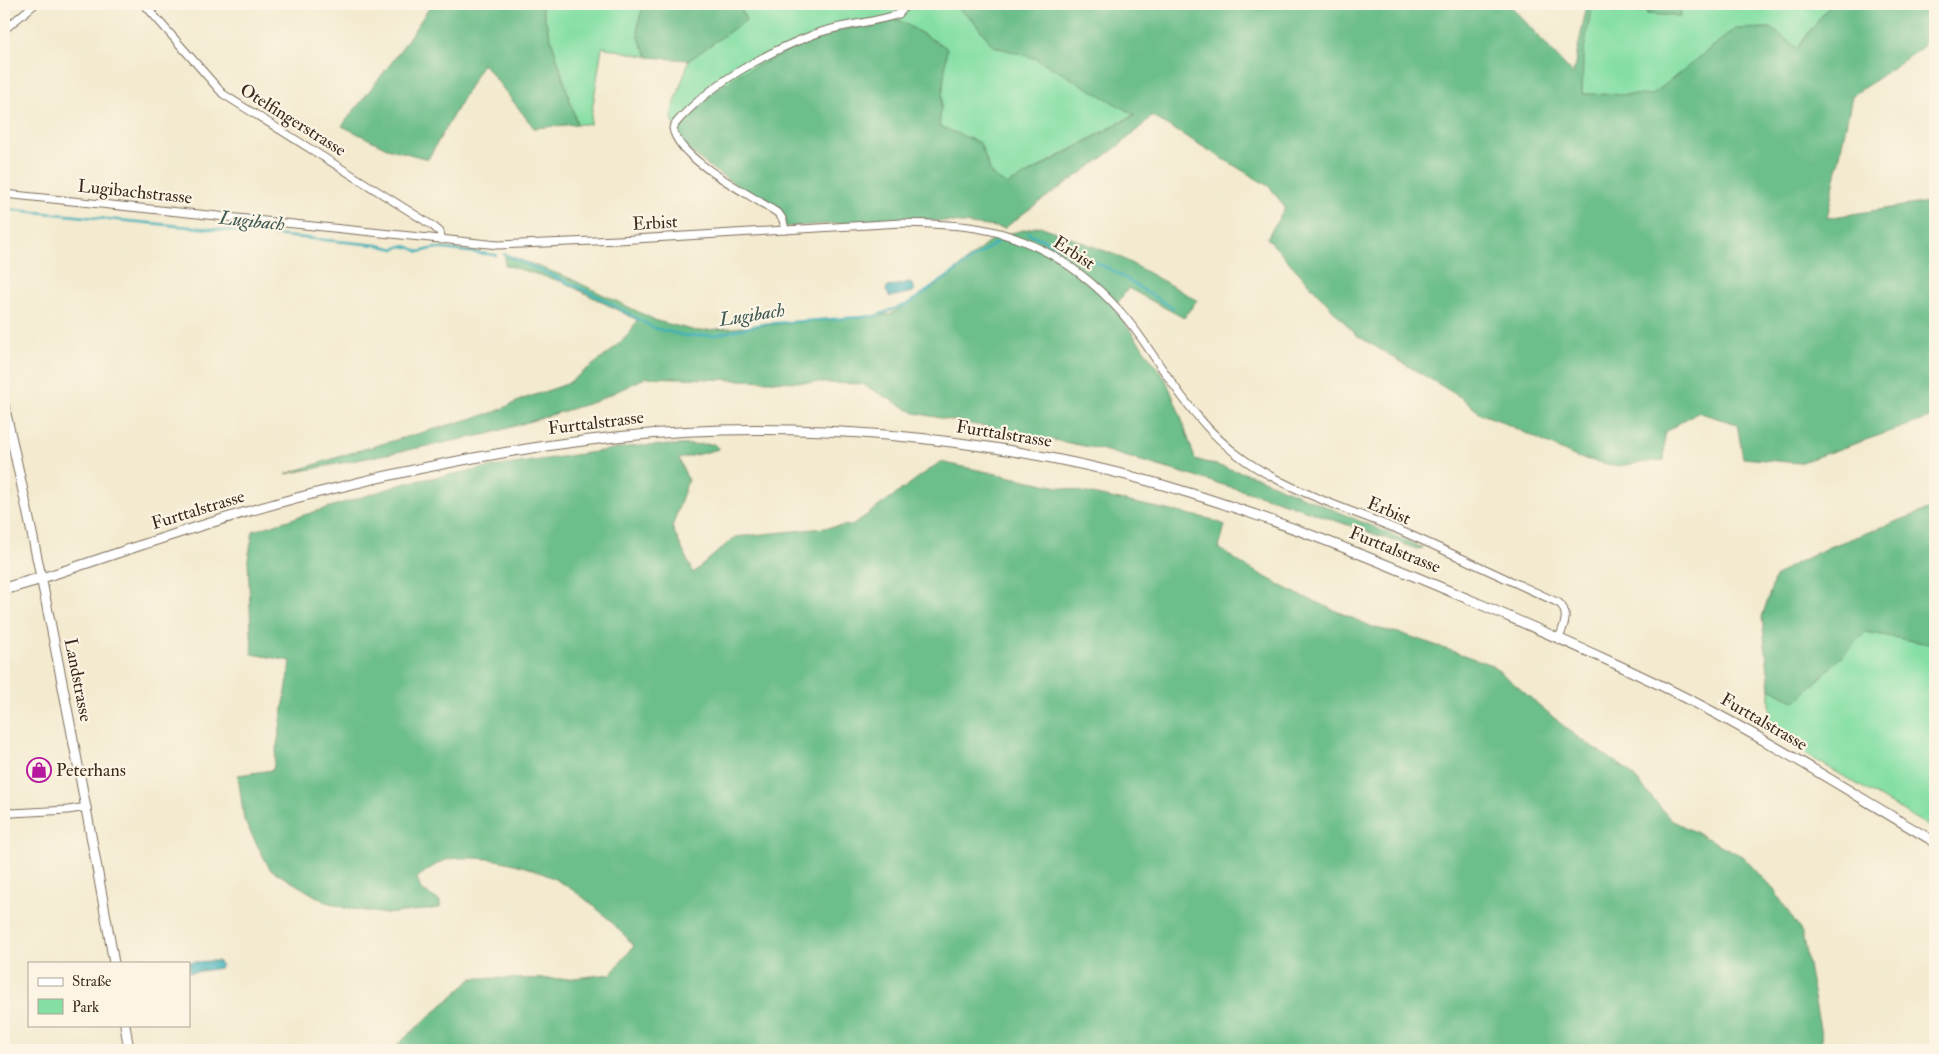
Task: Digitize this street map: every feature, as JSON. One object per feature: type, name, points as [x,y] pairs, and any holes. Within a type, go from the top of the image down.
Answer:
[{"type":"highway","name":"Furttalstrasse","points":[[4,588],[42,578]]},
{"type":"main road","name":"Landstrasse","points":[[4,405],[42,578],[87,807],[114,962]]},
{"type":"main road","name":"Furttalstrasse","points":[[42,578],[193,528],[316,492],[434,465],[618,437],[684,432],[820,431],[924,439],[1025,454],[1160,484],[1271,521],[1394,567],[1559,638],[1695,703],[1935,842]]},
{"type":"main road","points":[[125,1026],[129,1050]]},
{"type":"street","points":[[4,30],[35,4]]},
{"type":"street","name":"Otelfingerstrasse","points":[[144,4],[223,94],[433,226],[440,232],[442,240]]},
{"type":"street","points":[[784,230],[783,220],[779,214],[707,167],[678,143],[674,128],[676,123],[690,108],[721,83],[745,68],[810,35],[899,14],[907,4]]},
{"type":"street","name":"Lugibachstrasse","points":[[4,194],[442,240]]},
{"type":"street","name":"Erbist","points":[[442,240],[498,245],[901,223],[945,224],[992,231],[1036,247],[1076,270],[1098,287],[1127,320],[1204,425],[1228,448],[1247,462],[1270,476],[1307,493],[1402,532],[1559,603],[1564,608],[1565,622],[1559,638]]},
{"type":"street","points":[[4,492],[4,521]]},
{"type":"street","points":[[4,810],[12,813],[87,807]]},
{"type":"green space","points":[[432,4],[551,4],[541,6],[577,124],[534,128],[483,63],[428,159],[387,148],[342,126],[395,58]]},
{"type":"green space","points":[[644,4],[639,19],[638,32],[641,44],[649,57],[602,47],[590,124],[577,124],[541,5]]},
{"type":"green space","points":[[644,4],[738,4],[746,20],[689,60],[649,57],[641,44],[638,32],[639,19]]},
{"type":"green space","points":[[738,4],[952,4],[973,20],[993,46],[1037,59],[1135,114],[1007,185],[992,175],[980,143],[939,126],[947,48],[895,18],[676,130],[671,115],[689,60],[746,20]]},
{"type":"green space","points":[[952,4],[1509,4],[1573,74],[1587,4],[1592,4],[1583,55],[1582,94],[1652,95],[1735,29],[1771,28],[1797,48],[1831,4],[1935,4],[1935,26],[1921,48],[1852,96],[1827,218],[1935,201],[1935,416],[1799,463],[1743,458],[1737,424],[1697,412],[1665,432],[1664,460],[1616,466],[1576,457],[1498,420],[1481,414],[1462,398],[1356,335],[1267,238],[1285,208],[1270,187],[1152,116],[1118,147],[1005,228],[944,221],[892,220],[782,227],[779,213],[718,173],[683,146],[676,130],[686,115],[738,75],[826,33],[881,24],[895,18],[947,48],[939,126],[980,143],[992,175],[1007,185],[1135,115],[1037,59],[993,46],[973,20]]},
{"type":"green space","points":[[1592,4],[1648,4],[1647,14],[1680,16],[1681,4],[1831,4],[1797,48],[1771,28],[1735,29],[1653,95],[1582,94],[1583,55]]},
{"type":"green space","points":[[1648,4],[1681,4],[1680,16],[1647,14]]},
{"type":"green space","points":[[1040,226],[1118,256],[1197,300],[1184,318],[1128,288],[1114,308],[1166,380],[1195,459],[1254,476],[1423,548],[1417,549],[1279,501],[1100,449],[915,413],[862,384],[647,377],[594,402],[488,434],[286,474],[357,451],[495,412],[523,399],[567,384],[609,353],[629,334],[637,320],[563,282],[505,265],[505,254],[569,278],[657,321],[696,331],[891,314],[939,284],[995,237]]},
{"type":"green space","points":[[714,444],[719,449],[679,459],[688,480],[672,527],[693,573],[735,537],[853,525],[940,462],[1210,519],[1225,525],[1219,548],[1245,566],[1297,594],[1375,628],[1403,634],[1492,665],[1573,734],[1629,771],[1671,820],[1742,856],[1774,890],[1802,933],[1822,1040],[1809,1050],[394,1050],[397,1045],[473,978],[565,979],[611,974],[634,946],[601,912],[562,883],[536,871],[508,862],[465,858],[442,862],[417,878],[421,890],[440,901],[440,908],[386,914],[345,908],[324,901],[270,869],[244,820],[238,775],[273,770],[291,661],[252,654],[248,560],[253,531],[410,482],[486,468],[635,446]]},
{"type":"green space","points":[[1935,507],[1935,645],[1866,632],[1796,702],[1770,688],[1762,617],[1775,577],[1789,567],[1829,547]]},
{"type":"green space","points":[[1866,632],[1935,645],[1935,830],[1770,733],[1770,688],[1796,702]]},
{"type":"water","points":[[910,282],[915,289],[913,292],[890,297],[886,291],[887,287]]},
{"type":"water","points":[[218,961],[222,965],[220,968],[190,973],[190,962]]},
{"type":"waterway","name":"Lugibach","points":[[4,209],[377,245],[395,249],[401,246],[409,247],[419,252],[435,248],[496,255]]},
{"type":"waterway","name":"Lugibach","points":[[1028,233],[1110,269],[1174,309]]},
{"type":"waterway","name":"Lugibach","points":[[504,254],[593,294],[654,328],[686,336],[715,335],[763,324],[875,316],[908,304],[1000,240]]},
{"type":"place","name":"Peterhans","points":[[39,770]]}]
